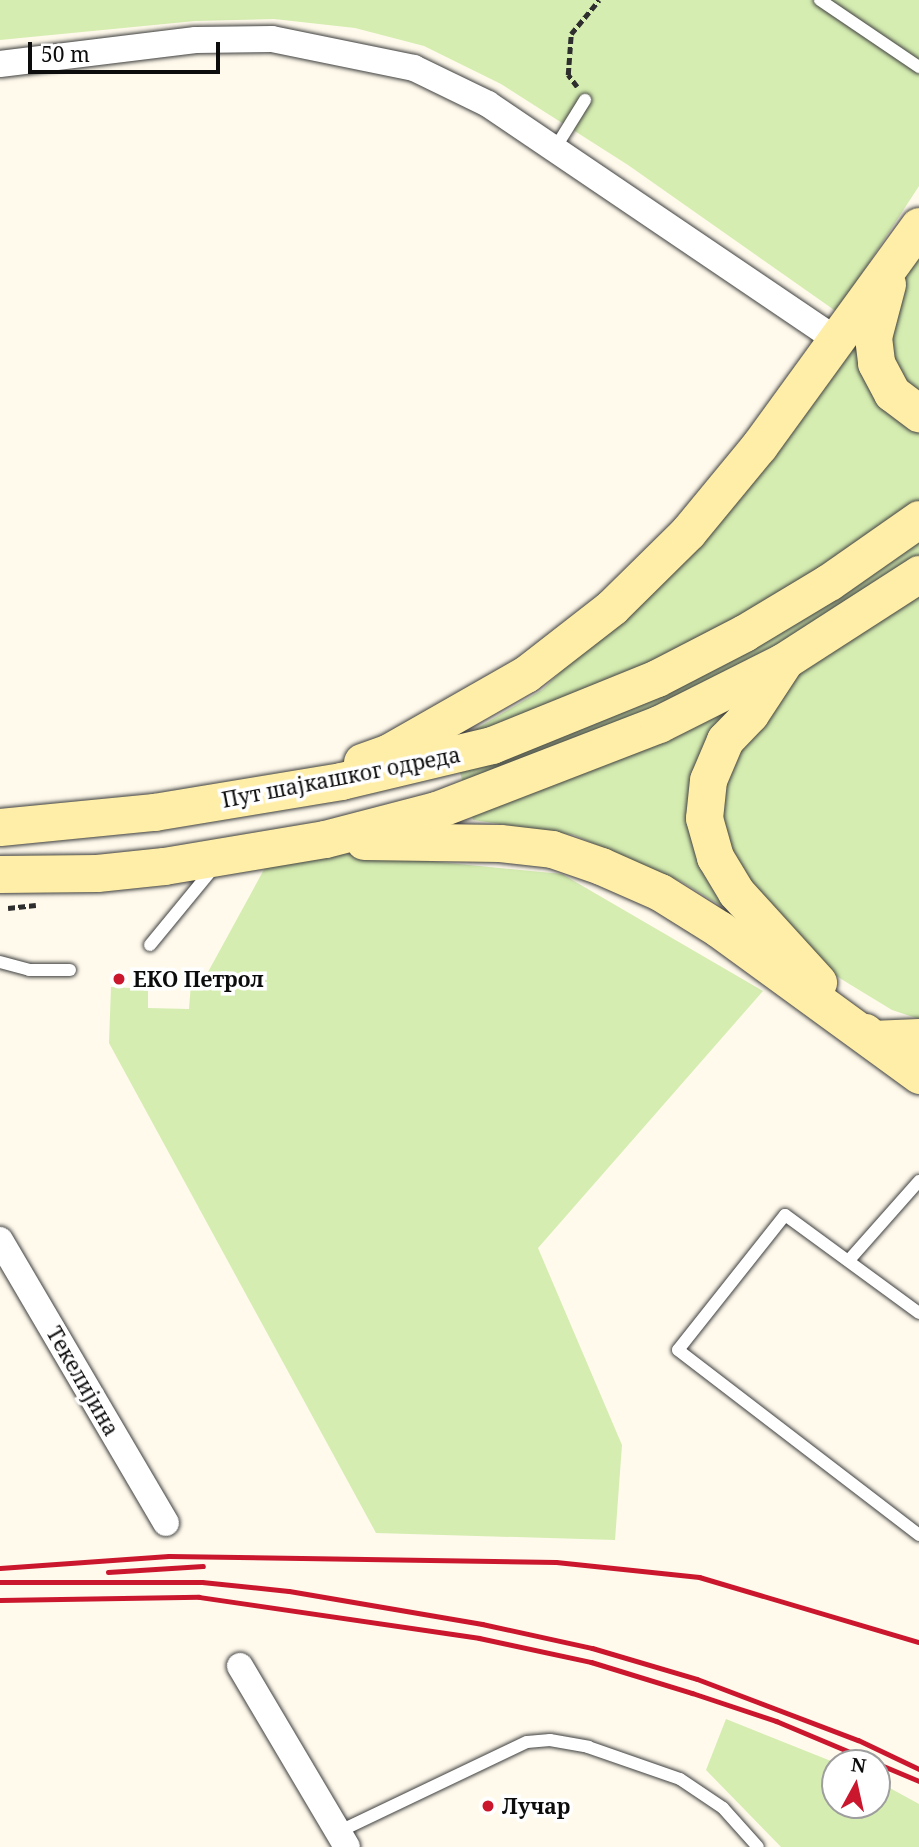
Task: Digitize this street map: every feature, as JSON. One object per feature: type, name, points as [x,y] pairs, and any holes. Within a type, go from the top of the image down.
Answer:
[{"type":"main road","points":[[289,790],[400,746],[526,674],[612,607],[688,532],[759,446],[919,226]]},
{"type":"main road","points":[[898,256],[878,307],[876,363],[892,393],[919,413]]},
{"type":"main road","points":[[836,340],[876,363]]},
{"type":"main road","name":"Пут шајкашког одреда","points":[[0,827],[142,814],[289,790],[440,760],[554,722],[744,633],[829,582],[919,519]]},
{"type":"main road","name":"Пут шајкашког одреда","points":[[0,874],[97,873],[221,857],[325,839],[436,810],[615,744],[784,662],[919,575]]},
{"type":"main road","points":[[784,662],[750,714],[724,740],[708,780],[704,818],[715,857],[736,892],[871,1039],[919,1037]]},
{"type":"main road","points":[[325,839],[500,843],[552,849],[601,866],[660,892],[719,929],[919,1075]]},
{"type":"street","points":[[0,64],[196,40],[272,38],[414,68],[488,104],[836,340]]},
{"type":"street","name":"Текелијина","points":[[1,1242],[166,1523]]},
{"type":"street","points":[[240,1666],[343,1840]]},
{"type":"lane","points":[[820,0],[919,67]]},
{"type":"lane","points":[[554,150],[585,100]]},
{"type":"lane","points":[[150,945],[221,857]]},
{"type":"lane","points":[[0,962],[29,970],[70,970]]},
{"type":"lane","points":[[850,1259],[919,1181]]},
{"type":"lane","points":[[919,1312],[850,1259],[785,1215],[678,1350],[919,1535]]},
{"type":"lane","points":[[343,1840],[527,1742],[550,1740],[588,1747],[680,1779],[723,1808],[758,1847]]},
{"type":"path","points":[[585,100],[568,75],[571,34],[599,0]]},
{"type":"green space","points":[[0,0],[919,0],[919,186],[837,312],[628,165],[501,84],[424,46],[355,28],[274,19],[195,21],[0,40]]},
{"type":"green space","points":[[919,231],[919,1019],[892,1010],[682,882],[574,835],[473,820],[452,743],[542,690],[609,624]]},
{"type":"green space","points":[[325,851],[562,874],[763,991],[538,1248],[622,1445],[615,1540],[376,1533],[109,1043],[111,987],[148,989],[148,1008],[189,1009],[191,983],[202,983],[267,864]]},
{"type":"green space","points":[[726,1719],[821,1757],[821,1819],[891,1819],[891,1789],[919,1804],[919,1847],[781,1847],[706,1770]]},
{"type":"railway","points":[[0,1568],[169,1556],[556,1562],[699,1577],[919,1642]]},
{"type":"railway","points":[[108,1572],[203,1566]]},
{"type":"railway","points":[[0,1582],[202,1582],[289,1591],[482,1624],[592,1648],[697,1679],[858,1740],[919,1769]]},
{"type":"railway","points":[[0,1600],[199,1597],[479,1638],[591,1662],[692,1693],[776,1721],[919,1781]]},
{"type":"place","name":"ЕКО Петрол","points":[[119,979]]},
{"type":"place","name":"Лучар","points":[[488,1806]]}]
